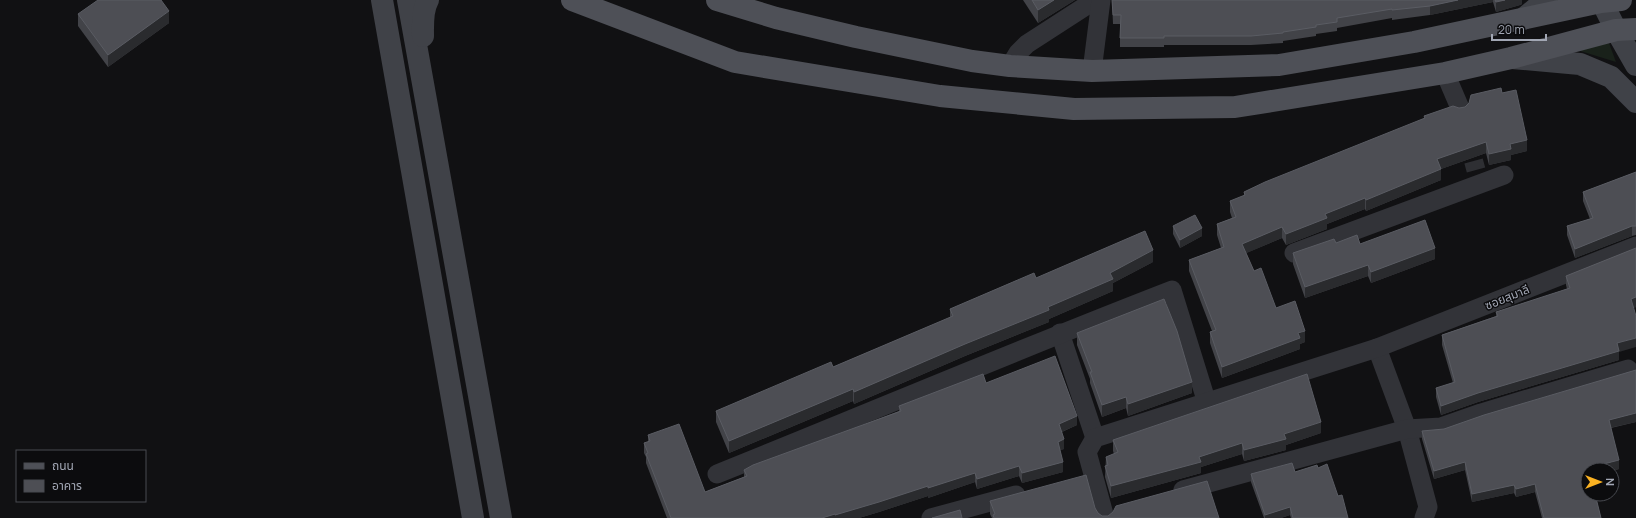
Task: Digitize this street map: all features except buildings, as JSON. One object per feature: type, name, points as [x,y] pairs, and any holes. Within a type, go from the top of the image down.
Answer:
[{"type":"main road","points":[[371,0],[399,100]]},
{"type":"main road","points":[[382,0],[473,518]]},
{"type":"main road","points":[[408,0],[501,518]]},
{"type":"main road","points":[[426,97],[423,22],[428,0]]},
{"type":"main road","points":[[572,0],[735,62],[940,96],[1074,109],[1235,107],[1445,73],[1626,30]]},
{"type":"main road","points":[[717,0],[776,18],[856,37],[972,61],[1010,66],[1092,71],[1279,65],[1414,42],[1608,1],[1626,30],[1636,65]]},
{"type":"main road","points":[[1523,19],[1546,0]]},
{"type":"main road","points":[[1511,58],[1580,64],[1611,77],[1636,102]]},
{"type":"street","points":[[1010,66],[1018,53],[1027,44],[1095,0]]},
{"type":"street","points":[[1092,71],[1100,0]]},
{"type":"street","points":[[1445,73],[1460,108]]},
{"type":"street","points":[[1459,191],[1476,170]]},
{"type":"street","points":[[1294,253],[1504,175]]},
{"type":"street","name":"ซอยสุมาลี","points":[[1095,438],[1377,348],[1636,246]]},
{"type":"street","points":[[717,474],[886,406],[1060,333],[1172,290],[1207,403]]},
{"type":"street","points":[[1060,333],[1095,438],[1087,452],[1085,477],[1108,512]]},
{"type":"street","points":[[1377,348],[1407,429],[1428,507],[1424,518]]},
{"type":"street","points":[[1164,495],[1407,429],[1441,427],[1481,413],[1628,369]]},
{"type":"street","points":[[931,518],[969,513],[1034,490]]},
{"type":"shaded area","points":[[1609,43],[1616,62],[1577,50]]},
{"type":"tunnel","points":[[1466,133],[1476,170]]}]
